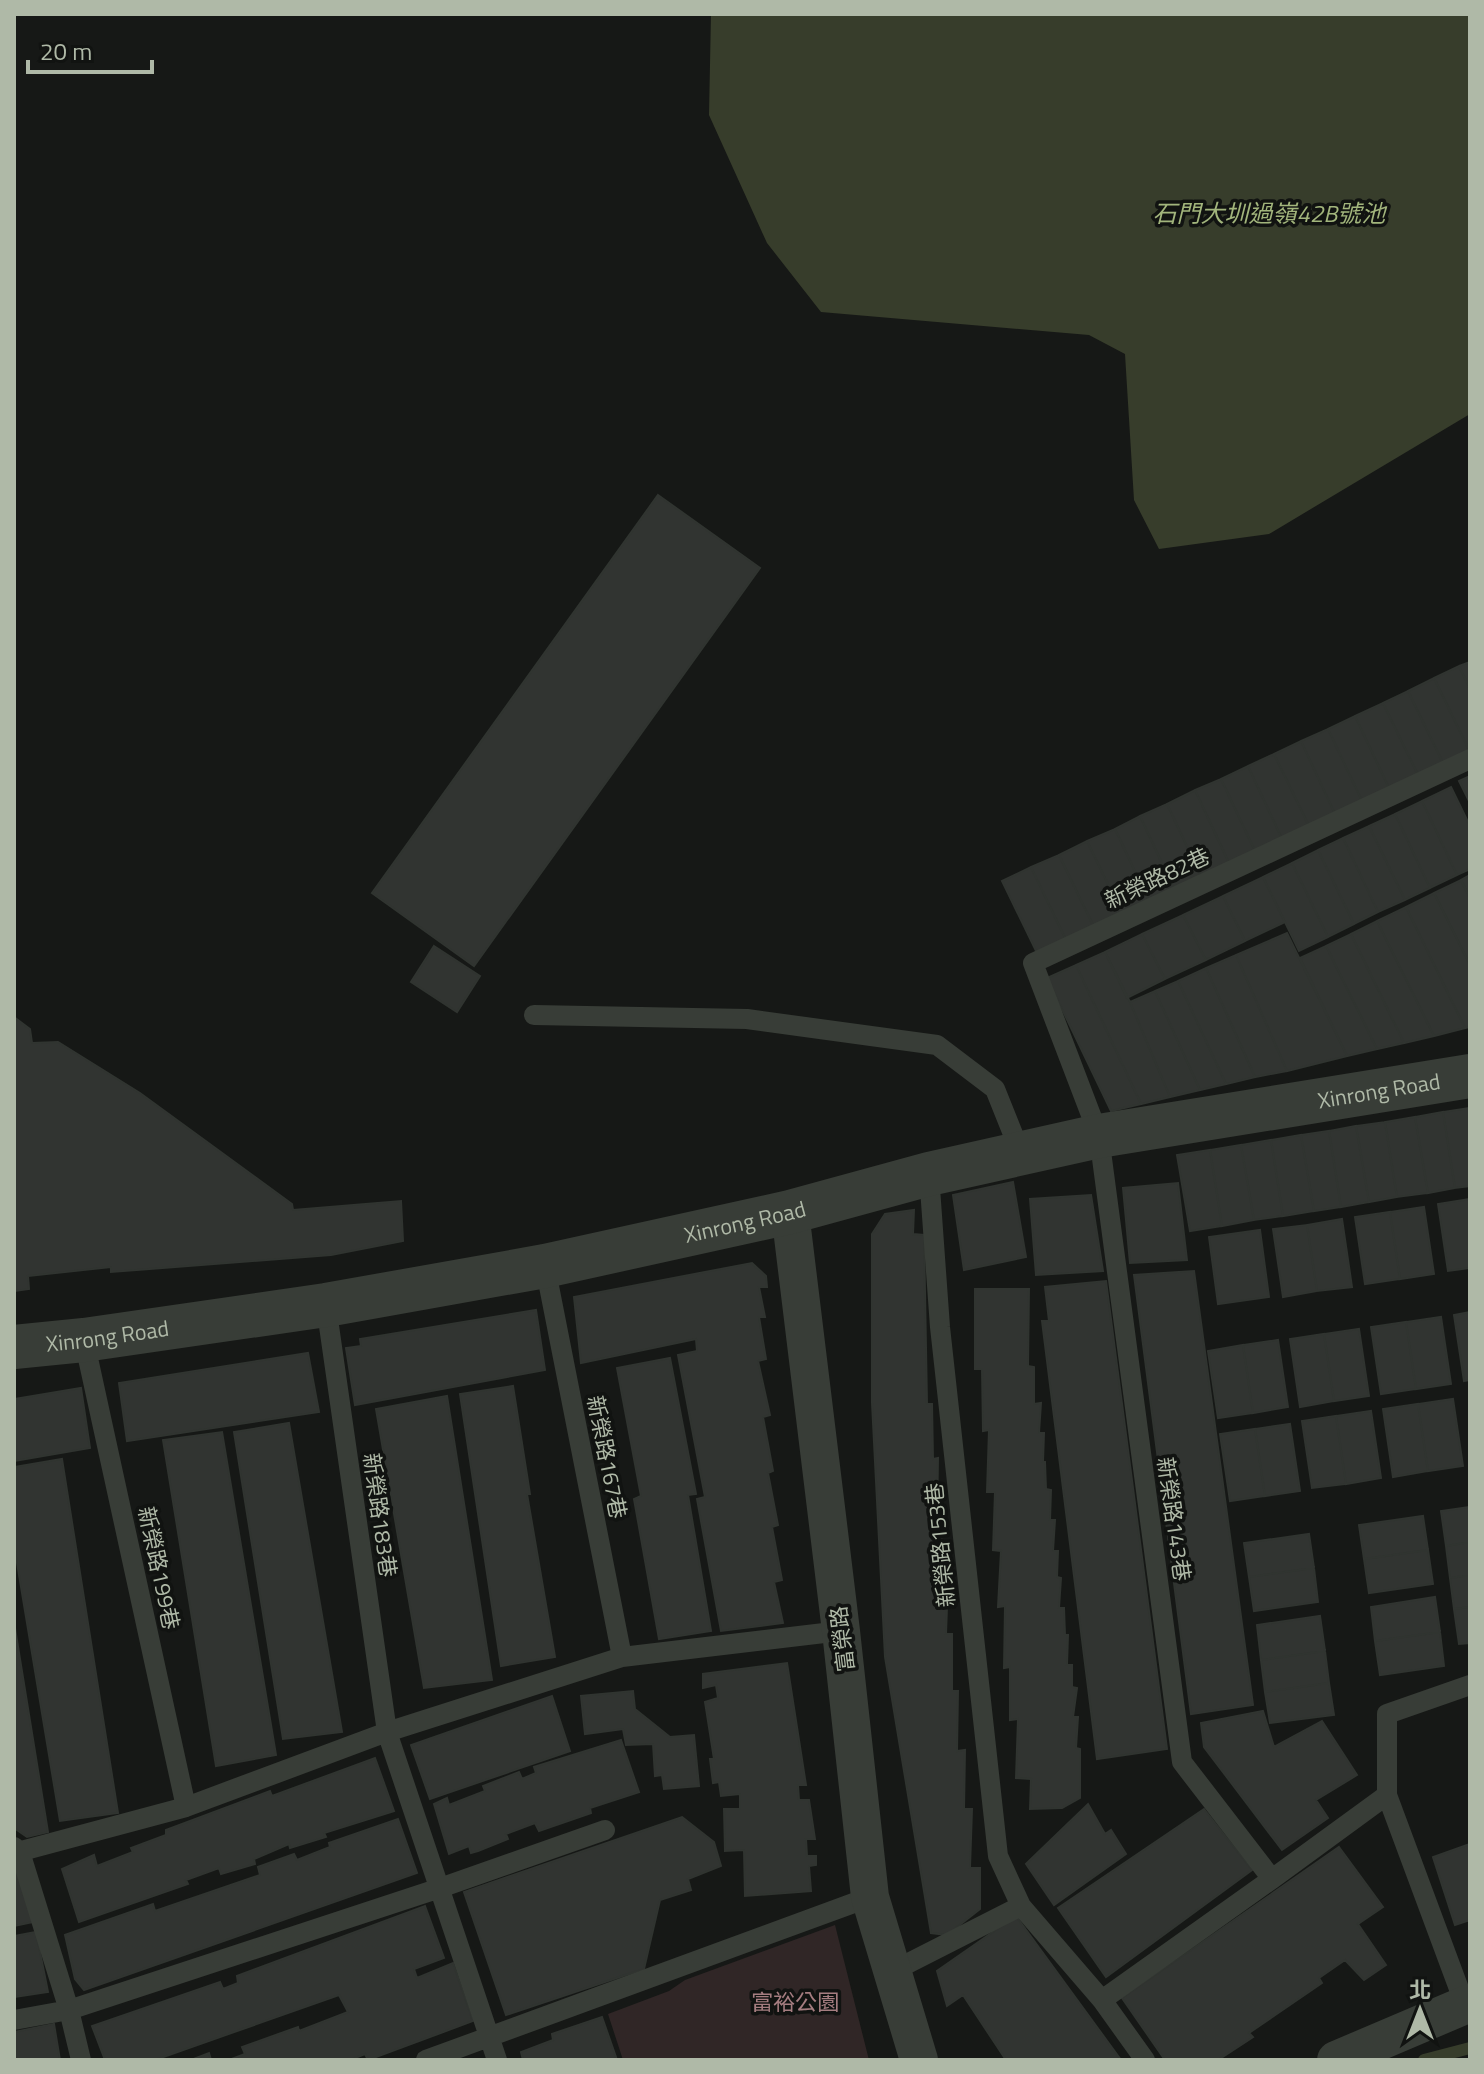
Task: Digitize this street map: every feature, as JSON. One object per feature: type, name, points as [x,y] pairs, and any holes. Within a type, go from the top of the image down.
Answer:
[{"type":"street","name":"Xinrong Road","points":[[14,1347],[84,1340],[326,1305],[545,1266],[790,1212],[929,1174],[1099,1136],[1470,1076]]},
{"type":"street","name":"富榮路","points":[[790,1212],[870,1897],[919,2060]]},
{"type":"street","points":[[1336,2060],[1468,2004]]},
{"type":"lane","name":"新榮路82巷","points":[[1099,1136],[1033,963],[1470,759]]},
{"type":"lane","points":[[534,1015],[747,1019],[937,1045],[995,1089],[1021,1154]]},
{"type":"lane","name":"新榮路143巷","points":[[1099,1136],[1182,1762],[1272,1879]]},
{"type":"lane","name":"新榮路153巷","points":[[929,1174],[940,1327],[998,1856],[1021,1906],[1102,2000],[1145,2060]]},
{"type":"lane","name":"新榮路167巷","points":[[545,1266],[622,1657]]},
{"type":"lane","name":"新榮路183巷","points":[[326,1305],[387,1732],[497,2060]]},
{"type":"lane","name":"新榮路199巷","points":[[84,1340],[186,1807]]},
{"type":"lane","points":[[81,2060],[69,2010],[16,1851],[186,1807],[387,1732],[622,1657],[841,1631]]},
{"type":"lane","points":[[1468,2004],[1387,1795],[1387,1714],[1470,1685]]},
{"type":"lane","points":[[1102,2000],[1387,1795]]},
{"type":"lane","points":[[14,2020],[69,2010],[440,1888],[605,1830]]},
{"type":"lane","points":[[426,2060],[870,1897]]},
{"type":"lane","points":[[893,1971],[1021,1906]]},
{"type":"green space","name":"富裕公園","points":[[835,1925],[869,2060],[623,2060],[608,2014],[669,1991],[685,1980]]},
{"type":"water","name":"石門大圳過嶺42B號池","points":[[711,14],[1470,14],[1470,414],[1269,534],[1159,549],[1134,500],[1125,354],[1089,335],[821,312],[767,243],[709,115]]},
{"type":"building","points":[[658,495],[760,568],[474,966],[372,893]]},
{"type":"building","points":[[1470,662],[1470,689],[1459,666]]},
{"type":"building","points":[[1459,666],[1470,689],[1469,750],[1434,678]]},
{"type":"building","points":[[1434,678],[1469,750],[1443,763],[1408,691]]},
{"type":"building","points":[[1408,691],[1443,763],[1418,775],[1383,703]]},
{"type":"building","points":[[1383,703],[1418,775],[1389,788],[1355,716]]},
{"type":"building","points":[[1355,716],[1389,788],[1362,801],[1328,729]]},
{"type":"building","points":[[1328,729],[1362,801],[1335,814],[1301,741]]},
{"type":"building","points":[[1301,741],[1335,814],[1309,826],[1274,754]]},
{"type":"building","points":[[1274,754],[1309,826],[1282,839],[1248,766]]},
{"type":"building","points":[[1248,766],[1282,839],[1255,851],[1221,779]]},
{"type":"building","points":[[1470,776],[1470,803],[1459,781]]},
{"type":"building","points":[[1221,779],[1255,851],[1229,863],[1195,790]]},
{"type":"building","points":[[1451,787],[1470,826],[1470,869],[1457,875],[1422,801]]},
{"type":"building","points":[[1195,790],[1229,863],[1201,876],[1167,804]]},
{"type":"building","points":[[1422,801],[1457,875],[1430,888],[1395,814]]},
{"type":"building","points":[[1167,804],[1201,876],[1174,889],[1140,816]]},
{"type":"building","points":[[1395,814],[1430,888],[1405,900],[1369,826]]},
{"type":"building","points":[[1140,816],[1174,889],[1149,901],[1115,829]]},
{"type":"building","points":[[1369,826],[1405,900],[1378,912],[1343,838]]},
{"type":"building","points":[[1115,829],[1149,901],[1122,913],[1087,841]]},
{"type":"building","points":[[1343,838],[1378,912],[1354,924],[1318,850]]},
{"type":"building","points":[[1087,841],[1122,913],[1094,927],[1059,855]]},
{"type":"building","points":[[1318,850],[1354,924],[1328,937],[1292,863]]},
{"type":"building","points":[[1059,855],[1094,927],[1066,940],[1031,867]]},
{"type":"building","points":[[1292,863],[1328,937],[1299,951],[1263,877]]},
{"type":"building","points":[[1031,867],[1066,940],[1037,953],[1002,881]]},
{"type":"building","points":[[1470,875],[1470,898],[1461,880]]},
{"type":"building","points":[[1263,877],[1285,922],[1245,941],[1223,896]]},
{"type":"building","points":[[1461,880],[1470,898],[1470,965],[1434,893]]},
{"type":"building","points":[[1434,893],[1470,965],[1470,1027],[1465,1028],[1406,907]]},
{"type":"building","points":[[1223,896],[1245,941],[1206,960],[1183,915]]},
{"type":"building","points":[[1406,907],[1465,1028],[1434,1036],[1377,921]]},
{"type":"building","points":[[1183,915],[1206,960],[1165,979],[1142,934]]},
{"type":"building","points":[[1377,921],[1434,1036],[1404,1043],[1351,934]]},
{"type":"building","points":[[1287,933],[1347,1056],[1287,1071],[1236,955]]},
{"type":"building","points":[[1142,934],[1165,979],[1127,998],[1105,952]]},
{"type":"building","points":[[1351,934],[1404,1043],[1377,1049],[1326,946]]},
{"type":"building","points":[[434,946],[480,976],[457,1012],[411,982]]},
{"type":"building","points":[[1326,946],[1377,1049],[1347,1056],[1300,958]]},
{"type":"building","points":[[1105,952],[1170,1097],[1141,1104],[1076,965]]},
{"type":"building","points":[[1236,955],[1287,1071],[1255,1077],[1206,968]]},
{"type":"building","points":[[1076,965],[1141,1104],[1111,1111],[1047,978]]},
{"type":"building","points":[[1206,968],[1255,1077],[1226,1084],[1178,981]]},
{"type":"building","points":[[1178,981],[1226,1084],[1200,1090],[1155,991]]},
{"type":"building","points":[[1155,991],[1200,1090],[1170,1097],[1130,1002]]},
{"type":"building","points":[[14,1017],[30,1029],[32,1043],[58,1042],[140,1093],[292,1204],[293,1210],[401,1201],[403,1241],[331,1255],[111,1272],[111,1267],[28,1276],[29,1289],[14,1291]]},
{"type":"building","points":[[1470,1108],[1470,1186],[1455,1188],[1443,1112]]},
{"type":"building","points":[[1443,1112],[1455,1188],[1428,1193],[1415,1117]]},
{"type":"building","points":[[1415,1117],[1428,1193],[1397,1197],[1385,1122]]},
{"type":"building","points":[[1385,1122],[1397,1197],[1369,1202],[1356,1126]]},
{"type":"building","points":[[1356,1126],[1369,1202],[1341,1207],[1329,1131]]},
{"type":"building","points":[[1329,1131],[1341,1207],[1314,1211],[1301,1135]]},
{"type":"building","points":[[1301,1135],[1314,1211],[1283,1216],[1271,1140]]},
{"type":"building","points":[[1271,1140],[1283,1216],[1254,1220],[1241,1145]]},
{"type":"building","points":[[1241,1145],[1254,1220],[1222,1226],[1210,1150]]},
{"type":"building","points":[[1210,1150],[1222,1226],[1190,1231],[1177,1155]]},
{"type":"building","points":[[1013,1182],[1026,1257],[964,1270],[953,1195]]},
{"type":"building","points":[[1178,1183],[1187,1260],[1130,1263],[1123,1188]]},
{"type":"building","points":[[1091,1195],[1103,1271],[1036,1275],[1030,1199]]},
{"type":"building","points":[[1470,1199],[1470,1268],[1448,1271],[1438,1204]]},
{"type":"building","points":[[1424,1207],[1434,1274],[1400,1279],[1390,1212]]},
{"type":"building","points":[[914,1210],[913,1234],[924,1235],[927,1404],[932,1404],[933,1459],[938,1458],[937,1522],[942,1522],[940,1579],[948,1580],[946,1634],[952,1634],[952,1691],[958,1691],[957,1751],[965,1750],[964,1809],[972,1809],[970,1868],[980,1868],[980,1909],[947,1935],[931,1933],[885,1657],[872,1403],[872,1234],[885,1214]]},
{"type":"building","points":[[1390,1212],[1400,1279],[1365,1284],[1355,1217]]},
{"type":"building","points":[[1342,1219],[1352,1287],[1317,1291],[1307,1225]]},
{"type":"building","points":[[1307,1225],[1317,1291],[1283,1297],[1273,1229]]},
{"type":"building","points":[[1260,1230],[1269,1297],[1218,1304],[1209,1237]]},
{"type":"building","points":[[752,1263],[766,1276],[767,1287],[759,1287],[765,1317],[759,1317],[766,1359],[758,1361],[770,1415],[763,1417],[773,1471],[768,1473],[778,1525],[772,1527],[782,1580],[774,1582],[783,1623],[721,1631],[697,1499],[705,1497],[678,1355],[697,1351],[696,1339],[581,1363],[574,1297]]},
{"type":"building","points":[[1194,1271],[1253,1705],[1191,1714],[1134,1275]]},
{"type":"building","points":[[1106,1281],[1167,1749],[1097,1759],[1042,1321],[1049,1321],[1045,1287]]},
{"type":"building","points":[[975,1289],[1029,1289],[1028,1366],[1034,1367],[1034,1404],[1041,1403],[1039,1433],[1044,1433],[1046,1489],[1051,1490],[1050,1520],[1055,1520],[1053,1551],[1058,1551],[1057,1577],[1061,1578],[1059,1608],[1064,1608],[1065,1635],[1068,1635],[1067,1665],[1072,1665],[1072,1687],[1077,1688],[1073,1717],[1078,1717],[1076,1748],[1080,1749],[1080,1798],[1062,1808],[1030,1809],[1031,1779],[1016,1778],[1018,1719],[1010,1720],[1010,1667],[1004,1668],[1005,1606],[998,1607],[1001,1551],[993,1550],[995,1492],[987,1492],[989,1430],[983,1431],[982,1369],[975,1369]]},
{"type":"building","points":[[536,1310],[545,1370],[355,1405],[346,1348],[361,1346],[360,1339]]},
{"type":"building","points":[[1470,1312],[1470,1380],[1464,1381],[1454,1315]]},
{"type":"building","points":[[1441,1317],[1451,1384],[1416,1389],[1406,1322]]},
{"type":"building","points":[[1406,1322],[1416,1389],[1381,1394],[1371,1327]]},
{"type":"building","points":[[1359,1329],[1369,1396],[1334,1401],[1324,1334]]},
{"type":"building","points":[[1324,1334],[1334,1401],[1300,1407],[1290,1339]]},
{"type":"building","points":[[1278,1340],[1288,1407],[1253,1413],[1243,1345]]},
{"type":"building","points":[[1243,1345],[1253,1413],[1218,1418],[1208,1351]]},
{"type":"building","points":[[308,1353],[319,1412],[127,1441],[119,1383]]},
{"type":"building","points":[[670,1358],[696,1494],[688,1495],[711,1631],[659,1639],[634,1499],[641,1496],[617,1368]]},
{"type":"building","points":[[513,1386],[530,1494],[527,1494],[555,1657],[501,1666],[460,1394]]},
{"type":"building","points":[[81,1388],[90,1448],[14,1461],[14,1399]]},
{"type":"building","points":[[447,1396],[492,1680],[424,1688],[376,1409]]},
{"type":"building","points":[[1453,1399],[1463,1466],[1428,1471],[1418,1404]]},
{"type":"building","points":[[1418,1404],[1428,1471],[1393,1477],[1383,1409]]},
{"type":"building","points":[[1371,1411],[1381,1478],[1346,1484],[1336,1416]]},
{"type":"building","points":[[1336,1416],[1346,1484],[1312,1488],[1302,1421]]},
{"type":"building","points":[[289,1423],[342,1732],[283,1739],[234,1432]]},
{"type":"building","points":[[1290,1424],[1300,1491],[1265,1496],[1255,1429]]},
{"type":"building","points":[[1255,1429],[1265,1496],[1230,1501],[1220,1434]]},
{"type":"building","points":[[222,1432],[276,1755],[216,1766],[163,1440]]},
{"type":"building","points":[[62,1459],[118,1813],[60,1821],[14,1545],[14,1467]]},
{"type":"building","points":[[1470,1507],[1470,1542],[1446,1546],[1441,1511]]},
{"type":"building","points":[[1423,1516],[1428,1550],[1364,1559],[1359,1525]]},
{"type":"building","points":[[1309,1534],[1314,1568],[1249,1577],[1244,1543]]},
{"type":"building","points":[[1470,1542],[1470,1575],[1450,1578],[1446,1546]]},
{"type":"building","points":[[1428,1550],[1433,1584],[1369,1593],[1364,1559]]},
{"type":"building","points":[[1314,1568],[1318,1602],[1254,1611],[1249,1577]]},
{"type":"building","points":[[1470,1575],[1470,1607],[1454,1609],[1450,1578]]},
{"type":"building","points":[[1435,1597],[1440,1632],[1375,1641],[1371,1607]]},
{"type":"building","points":[[1470,1607],[1470,1643],[1459,1644],[1454,1609]]},
{"type":"building","points":[[1320,1616],[1325,1651],[1261,1660],[1257,1625]]},
{"type":"building","points":[[14,1622],[48,1832],[27,1837],[14,1828]]},
{"type":"building","points":[[1440,1632],[1444,1666],[1380,1675],[1375,1641]]},
{"type":"building","points":[[1325,1651],[1329,1683],[1265,1692],[1261,1660]]},
{"type":"building","points":[[787,1663],[806,1785],[798,1785],[799,1800],[809,1800],[815,1839],[806,1839],[807,1856],[816,1856],[816,1865],[809,1866],[811,1891],[745,1896],[744,1850],[725,1851],[724,1809],[740,1809],[740,1794],[721,1796],[719,1782],[713,1783],[710,1759],[714,1759],[705,1702],[718,1698],[716,1685],[703,1688],[703,1674]]},
{"type":"building","points":[[1329,1683],[1334,1715],[1270,1723],[1265,1692]]},
{"type":"building","points":[[633,1691],[635,1709],[670,1737],[694,1735],[699,1786],[664,1789],[662,1775],[655,1776],[653,1744],[626,1745],[623,1729],[585,1734],[581,1696]]},
{"type":"building","points":[[552,1696],[570,1751],[430,1799],[411,1745]]},
{"type":"building","points":[[1263,1711],[1274,1747],[1322,1721],[1357,1775],[1316,1800],[1328,1818],[1282,1850],[1204,1747],[1201,1723]]},
{"type":"building","points":[[621,1740],[639,1792],[590,1808],[591,1813],[539,1831],[535,1823],[506,1834],[508,1839],[478,1851],[471,1853],[469,1846],[449,1854],[434,1804],[447,1798],[449,1805],[485,1791],[483,1786],[519,1772],[522,1779],[536,1773],[534,1767]]},
{"type":"building","points":[[375,1758],[394,1811],[324,1833],[326,1837],[290,1848],[289,1844],[254,1859],[255,1864],[221,1874],[219,1868],[186,1880],[188,1884],[79,1922],[62,1869],[94,1855],[97,1866],[133,1852],[131,1848],[166,1835],[166,1830],[270,1791],[272,1796]]},
{"type":"building","points":[[1088,1804],[1105,1834],[1111,1830],[1126,1854],[1054,1905],[1026,1864]]},
{"type":"building","points":[[1204,1809],[1252,1870],[1106,1977],[1058,1908]]},
{"type":"building","points":[[682,1817],[714,1842],[721,1866],[688,1879],[691,1890],[660,1900],[644,1969],[506,2015],[464,1892]]},
{"type":"building","points":[[398,1819],[417,1873],[84,1990],[75,1979],[65,1935],[153,1904],[155,1911],[260,1875],[258,1867],[294,1854],[297,1860],[330,1847],[329,1843]]},
{"type":"building","points":[[1470,1844],[1470,1920],[1455,1925],[1433,1857]]},
{"type":"building","points":[[1339,1847],[1383,1907],[1358,1924],[1386,1965],[1364,1980],[1345,1960],[1319,1978],[1322,1983],[1249,2033],[1253,2037],[1218,2060],[1165,2060],[1122,1998]]},
{"type":"building","points":[[19,1871],[33,1922],[14,1926],[14,1872]]},
{"type":"building","points":[[425,1906],[444,1958],[414,1969],[417,1978],[453,1963],[473,2021],[368,2060],[365,2054],[350,2060],[229,2060],[245,2054],[242,2047],[298,2027],[299,2031],[348,2012],[339,1995],[155,2060],[105,2060],[92,2026],[220,1982],[223,1989],[238,1983],[237,1976]]},
{"type":"building","points":[[1016,1916],[1121,2060],[1006,2060],[963,1995],[947,2006],[937,1971]]},
{"type":"building","points":[[36,1932],[48,1992],[14,1997],[14,1936]]},
{"type":"building","points":[[602,2017],[617,2060],[523,2060],[521,2052],[553,2040],[552,2034]]},
{"type":"building","points":[[54,2024],[60,2060],[14,2060],[14,2032]]},
{"type":"building","points":[[209,2053],[211,2060],[191,2060]]},
{"type":"waterway","points":[[1424,2060],[1470,2048]]}]
